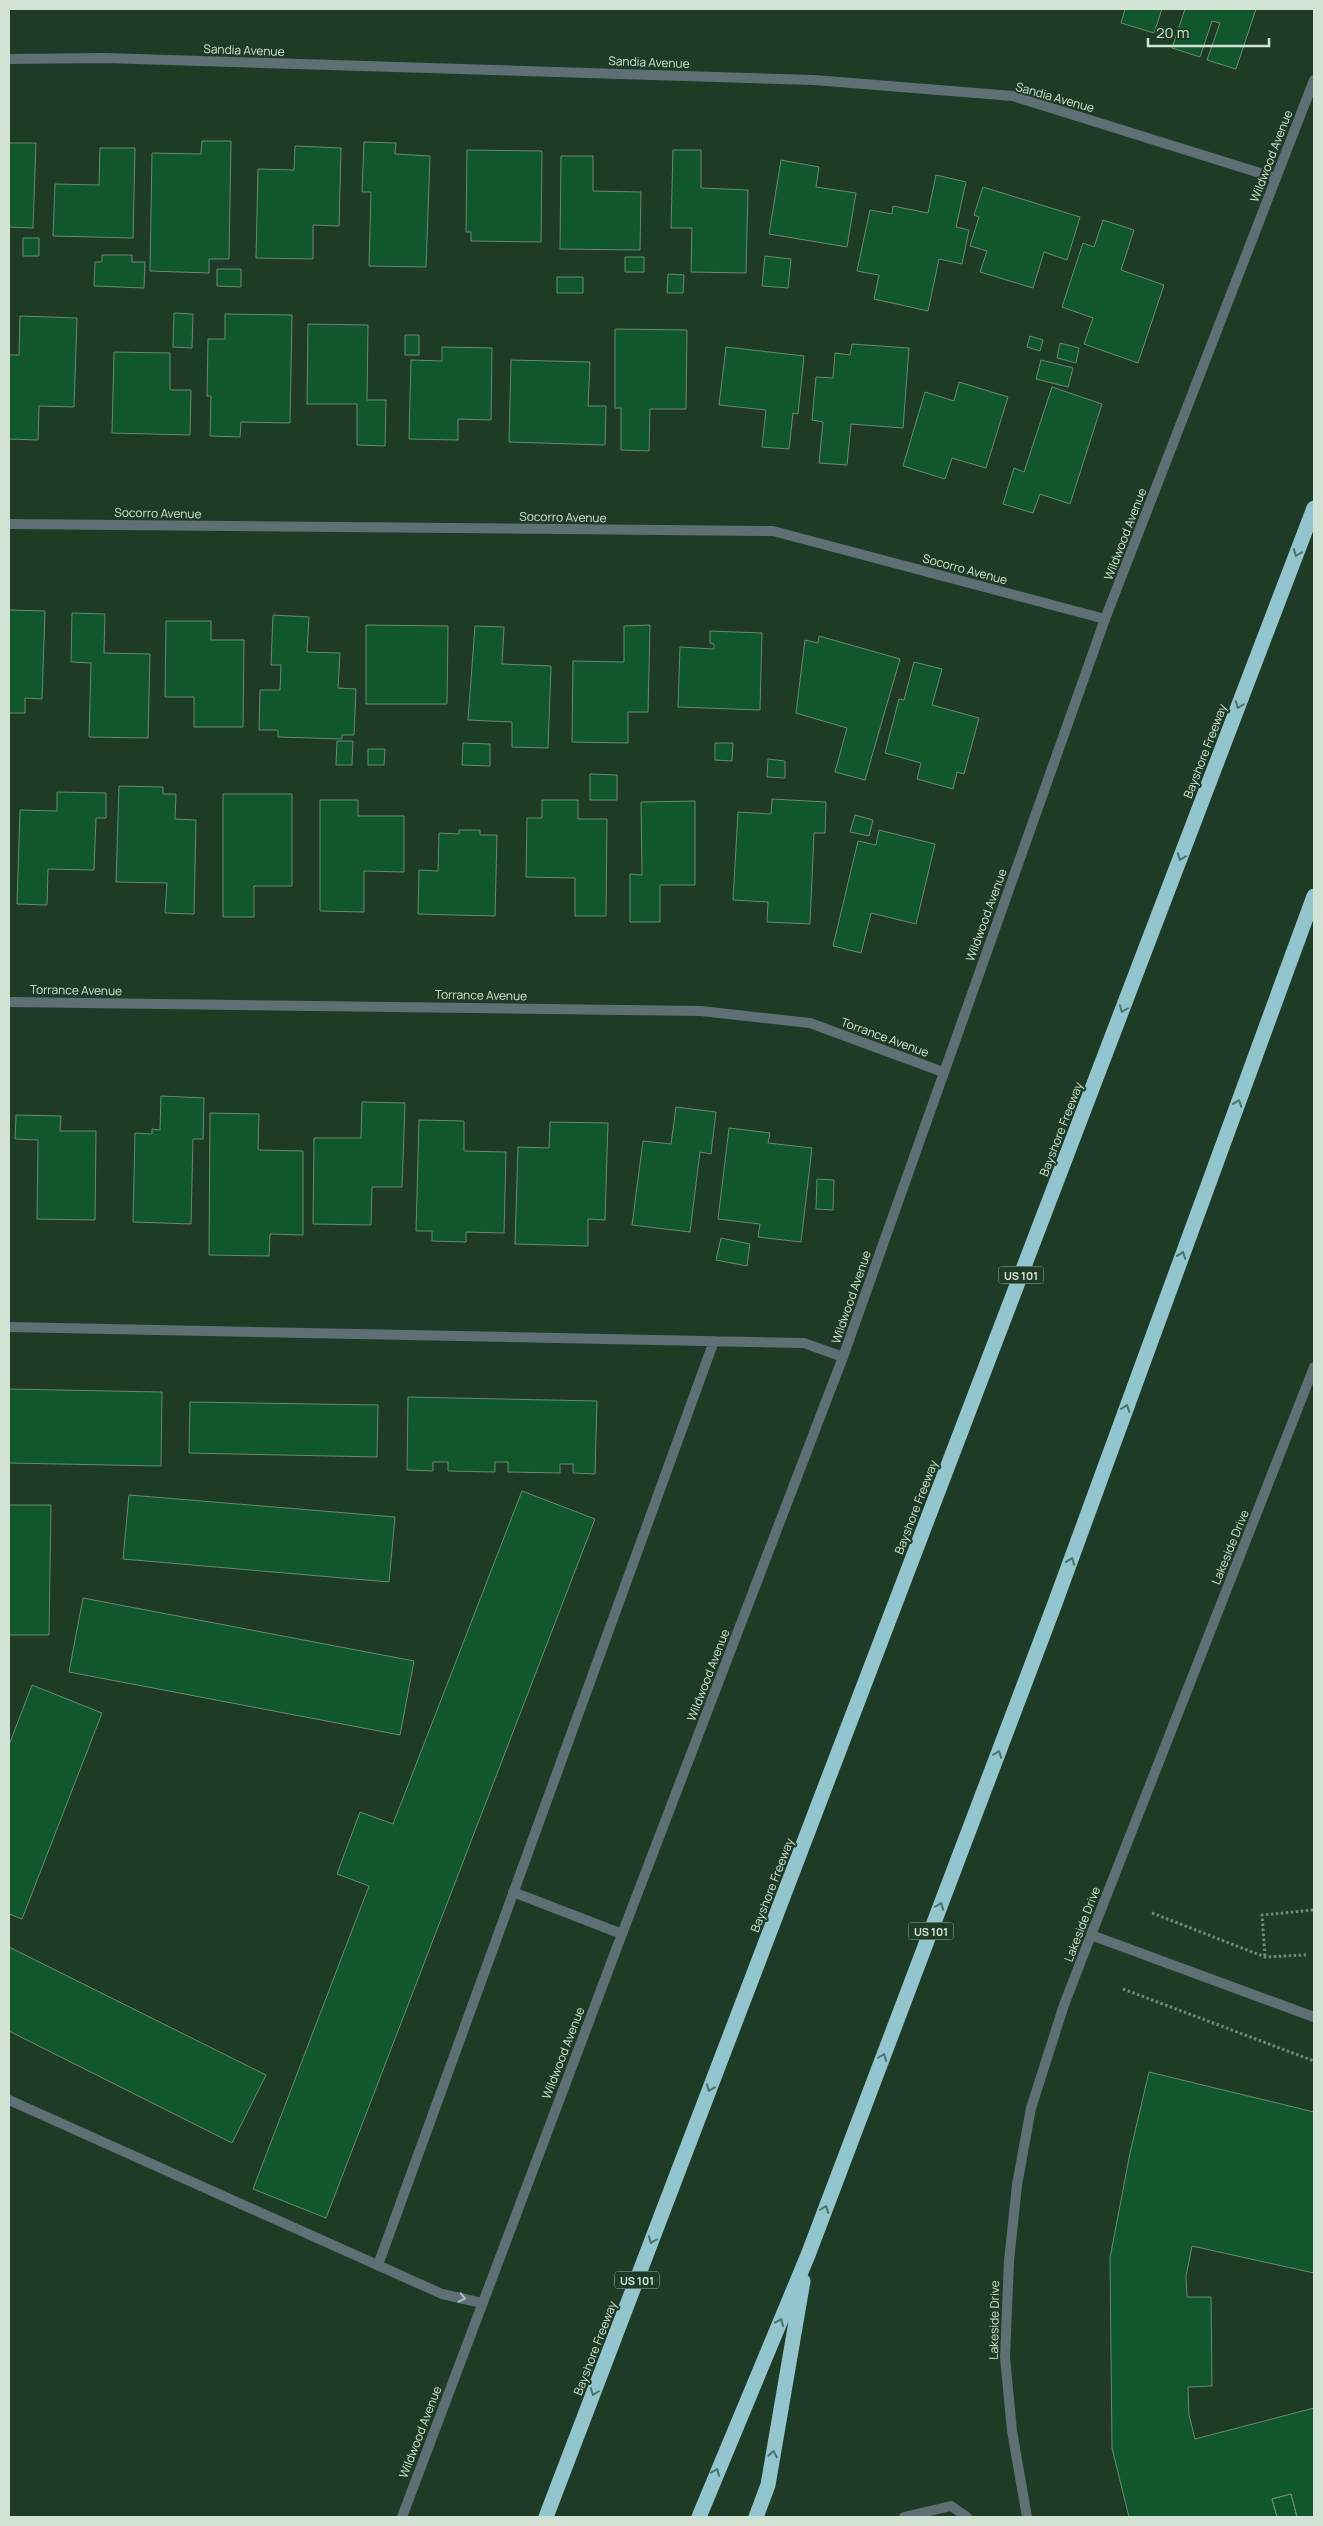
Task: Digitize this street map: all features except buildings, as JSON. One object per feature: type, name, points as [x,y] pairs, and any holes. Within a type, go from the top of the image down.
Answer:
[{"type":"highway","name":"Bayshore Freeway","points":[[546,2517],[1314,508]]},
{"type":"highway","name":"US 101","points":[[699,2517],[808,2255],[1057,1597],[1314,896]]},
{"type":"highway","points":[[756,2517],[768,2485],[808,2255]]},
{"type":"street","name":"Sandia Avenue","points":[[9,59],[106,58],[804,80],[1013,96],[1276,178]]},
{"type":"street","name":"Wildwood Avenue","points":[[402,2517],[622,1934],[843,1357],[1105,619],[1314,80]]},
{"type":"street","name":"Socorro Avenue","points":[[9,524],[774,531],[1105,619]]},
{"type":"street","name":"Torrance Avenue","points":[[9,1002],[701,1011],[810,1023],[943,1072]]},
{"type":"street","points":[[9,1327],[804,1343],[843,1357]]},
{"type":"street","points":[[378,2265],[714,1341]]},
{"type":"street","name":"Lakeside Drive","points":[[1026,2517],[1012,2431],[1005,2357],[1009,2261],[1017,2184],[1031,2108],[1064,2005],[1090,1935],[1314,1367]]},
{"type":"street","points":[[513,1892],[622,1934]]},
{"type":"street","points":[[1090,1935],[1314,2017]]},
{"type":"street","points":[[9,2100],[442,2294],[482,2303]]},
{"type":"street","points":[[904,2517],[951,2506],[967,2517]]},
{"type":"path","points":[[1265,1957],[1262,1915],[1314,1910]]},
{"type":"path","points":[[1152,1913],[1265,1957],[1306,1955]]},
{"type":"path","points":[[1122,1989],[1314,2061]]}]
